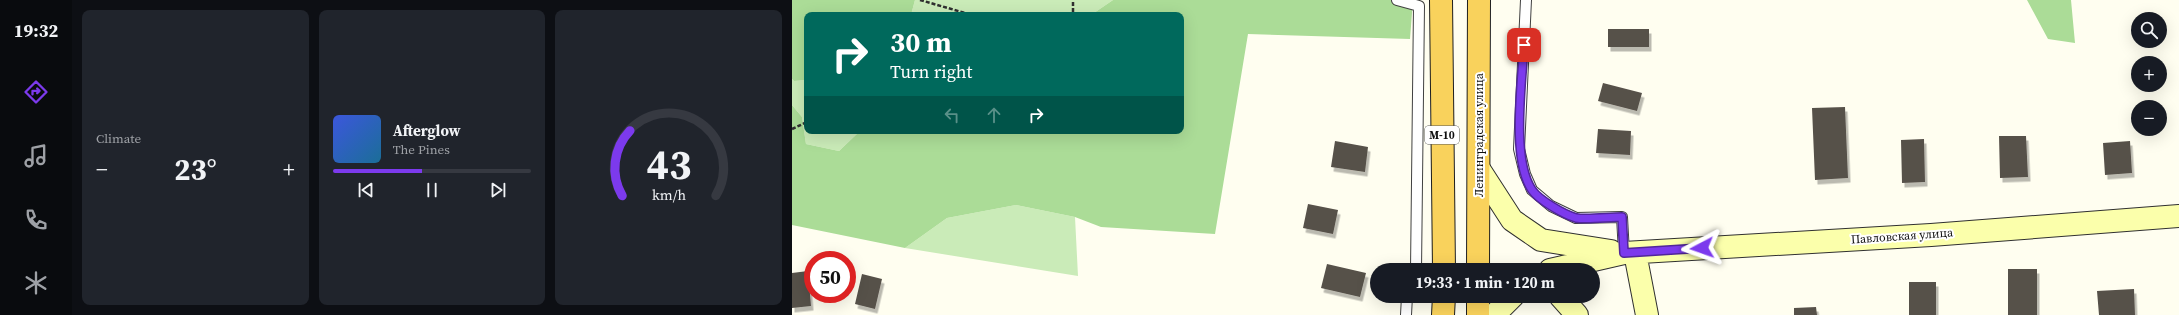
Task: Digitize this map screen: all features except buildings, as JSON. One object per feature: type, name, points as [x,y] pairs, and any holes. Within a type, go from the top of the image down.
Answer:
[{"type":"highway","name":"М-10","points":[[1441,0],[1444,263]]},
{"type":"highway","name":"Ленинградская улица","points":[[1478,263],[1479,0]]},
{"type":"highway","points":[[1443,315],[1444,303]]},
{"type":"highway","points":[[1478,303],[1478,315]]},
{"type":"main road","points":[[1479,170],[1512,220],[1541,240],[1630,253]]},
{"type":"main road","name":"Павловская улица","points":[[1630,253],[1938,234],[2179,216]]},
{"type":"main road","points":[[1583,263],[1630,253]]},
{"type":"main road","points":[[1630,253],[1647,315]]},
{"type":"main road","points":[[1494,315],[1506,303]]},
{"type":"main road","points":[[1566,303],[1577,315]]},
{"type":"lane","points":[[1397,0],[1419,6],[1416,263]]},
{"type":"lane","points":[[1526,0],[1519,149],[1525,174],[1532,190],[1551,206],[1576,218],[1622,217],[1630,253]]},
{"type":"lane","points":[[1406,315],[1407,303]]},
{"type":"path","points":[[920,0],[962,12]]},
{"type":"path","points":[[1073,0],[1073,12]]},
{"type":"path","points":[[792,129],[804,123]]},
{"type":"green space","points":[[792,0],[915,0],[912,12],[804,12],[804,80],[794,81],[792,79]]},
{"type":"green space","points":[[915,0],[1113,0],[1095,12],[912,12]]},
{"type":"green space","points":[[1113,0],[1413,0],[1410,39],[1248,34],[1215,234],[1101,227],[1075,217],[1016,205],[947,218],[905,248],[792,225],[792,105],[802,117],[806,144],[839,151],[857,134],[1184,134],[1184,12],[1095,12]]},
{"type":"green space","points":[[2027,0],[2071,0],[2075,43],[2048,39]]},
{"type":"green space","points":[[792,79],[794,81],[804,80],[804,130],[802,117],[792,105]]},
{"type":"green space","points":[[805,134],[857,134],[839,151],[806,144]]},
{"type":"green space","points":[[1016,205],[1075,217],[1078,276],[905,248],[947,218]]},
{"type":"route","points":[[1524,45],[1519,149],[1525,174],[1532,190],[1551,206],[1576,218],[1622,217],[1624,253],[1702,248]]}]
